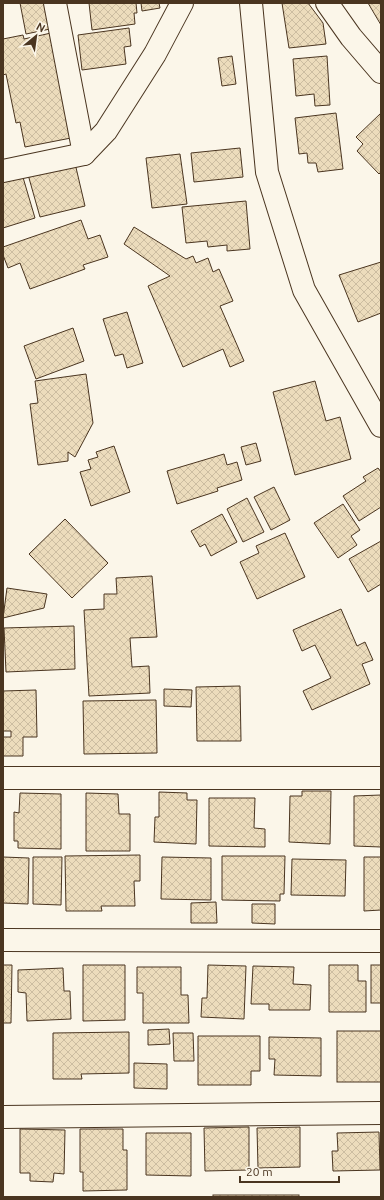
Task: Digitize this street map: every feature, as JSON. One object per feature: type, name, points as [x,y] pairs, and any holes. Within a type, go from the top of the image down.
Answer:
[{"type":"street","points":[[55,3],[84,154]]},
{"type":"street","points":[[3,172],[84,154],[106,131],[155,54],[182,3]]},
{"type":"street","points":[[251,3],[267,172],[304,290],[381,426]]},
{"type":"street","points":[[326,3],[351,37],[381,72]]},
{"type":"street","points":[[3,778],[381,778]]},
{"type":"street","points":[[3,940],[381,941]]},
{"type":"street","points":[[3,1117],[381,1113]]},
{"type":"building","points":[[20,3],[45,3],[50,29],[26,34]]},
{"type":"building","points":[[89,3],[136,3],[137,13],[134,13],[135,24],[92,30]]},
{"type":"building","points":[[141,3],[159,3],[160,8],[142,11]]},
{"type":"building","points":[[282,3],[308,3],[323,23],[326,44],[289,48]]},
{"type":"building","points":[[368,3],[381,3],[381,25]]},
{"type":"building","points":[[129,28],[131,46],[124,47],[126,64],[82,70],[78,35]]},
{"type":"building","points":[[51,33],[71,138],[25,147],[20,122],[16,123],[6,74],[3,75],[3,39],[23,35],[24,39]]},
{"type":"building","points":[[232,56],[236,84],[222,86],[218,58]]},
{"type":"building","points":[[327,56],[330,105],[315,106],[314,94],[296,96],[293,59]]},
{"type":"building","points":[[336,113],[343,169],[318,172],[316,163],[308,163],[307,153],[299,154],[295,118]]},
{"type":"building","points":[[381,113],[381,172],[379,174],[357,151],[363,144],[356,137]]},
{"type":"building","points":[[240,148],[243,177],[194,182],[191,153]]},
{"type":"building","points":[[180,154],[187,204],[152,208],[146,158]]},
{"type":"building","points":[[74,159],[85,206],[40,217],[27,171]]},
{"type":"building","points":[[22,174],[35,218],[3,228],[3,180]]},
{"type":"building","points":[[246,201],[250,249],[227,251],[227,245],[208,247],[207,241],[186,243],[182,207]]},
{"type":"building","points":[[81,220],[88,239],[100,235],[108,257],[83,265],[85,269],[30,289],[20,263],[8,268],[3,255],[3,247]]},
{"type":"building","points":[[134,227],[186,259],[193,256],[196,263],[208,258],[213,272],[219,269],[233,301],[220,306],[244,361],[230,367],[223,349],[183,367],[148,286],[170,276],[124,244]]},
{"type":"building","points":[[381,262],[381,313],[358,322],[339,275]]},
{"type":"building","points":[[127,312],[143,363],[127,368],[123,354],[115,356],[103,319]]},
{"type":"building","points":[[73,328],[84,361],[36,379],[24,346]]},
{"type":"building","points":[[86,374],[93,423],[75,457],[68,452],[68,461],[38,465],[30,404],[38,403],[35,381]]},
{"type":"building","points":[[315,381],[326,421],[340,417],[351,459],[295,475],[273,392]]},
{"type":"building","points":[[256,443],[261,461],[246,465],[241,447]]},
{"type":"building","points":[[114,446],[130,492],[91,506],[80,472],[91,469],[88,460],[98,457],[96,452]]},
{"type":"building","points":[[224,454],[227,465],[237,462],[242,480],[217,488],[218,491],[177,504],[167,471]]},
{"type":"building","points":[[378,468],[381,472],[381,507],[359,521],[343,496],[366,481],[363,477]]},
{"type":"building","points":[[274,487],[290,520],[271,530],[254,497]]},
{"type":"building","points":[[247,498],[264,532],[243,542],[227,509]]},
{"type":"building","points":[[343,504],[360,530],[351,536],[357,545],[338,558],[314,523]]},
{"type":"building","points":[[222,514],[237,542],[211,556],[205,544],[200,547],[191,531]]},
{"type":"building","points":[[65,519],[108,563],[72,598],[29,554]]},
{"type":"building","points":[[285,533],[305,577],[257,599],[240,562],[259,553],[256,546]]},
{"type":"building","points":[[381,541],[381,584],[368,592],[349,559]]},
{"type":"building","points":[[152,576],[157,637],[130,638],[132,667],[149,666],[150,693],[89,696],[84,610],[104,609],[104,594],[117,594],[116,578]]},
{"type":"building","points":[[7,588],[47,594],[44,608],[3,618]]},
{"type":"building","points":[[341,609],[357,646],[365,642],[373,660],[362,664],[370,684],[312,710],[303,691],[331,678],[315,645],[302,651],[293,630]]},
{"type":"building","points":[[74,626],[75,669],[6,672],[4,628]]},
{"type":"building","points":[[240,686],[241,741],[197,741],[196,687]]},
{"type":"building","points":[[164,689],[192,690],[191,707],[164,706]]},
{"type":"building","points":[[36,690],[37,737],[23,737],[23,756],[3,756],[3,737],[11,737],[11,731],[3,731],[3,691]]},
{"type":"building","points":[[156,700],[157,753],[84,754],[83,701]]},
{"type":"building","points":[[302,791],[331,791],[330,844],[289,842],[290,796],[302,796]]},
{"type":"building","points":[[159,792],[187,793],[187,800],[197,800],[196,844],[154,842],[155,817],[159,817]]},
{"type":"building","points":[[20,793],[61,794],[61,849],[18,848],[18,841],[14,841],[14,812],[19,813]]},
{"type":"building","points":[[86,793],[118,794],[119,814],[130,814],[130,851],[86,851]]},
{"type":"building","points":[[381,795],[381,847],[354,846],[354,796]]},
{"type":"building","points":[[209,798],[255,798],[254,828],[265,829],[265,847],[209,846]]},
{"type":"building","points":[[140,855],[140,881],[134,881],[135,906],[101,906],[102,911],[66,911],[65,856]]},
{"type":"building","points":[[222,856],[285,856],[284,894],[280,894],[280,901],[222,900]]},
{"type":"building","points":[[3,857],[29,858],[28,904],[3,903]]},
{"type":"building","points":[[33,857],[62,857],[61,905],[33,904]]},
{"type":"building","points":[[162,857],[211,858],[211,900],[161,899]]},
{"type":"building","points":[[364,857],[381,857],[381,910],[364,911]]},
{"type":"building","points":[[292,859],[346,860],[345,896],[291,895]]},
{"type":"building","points":[[216,902],[217,923],[191,923],[191,903]]},
{"type":"building","points":[[252,904],[275,904],[275,924],[252,923]]},
{"type":"building","points":[[3,965],[12,965],[11,1023],[3,1023]]},
{"type":"building","points":[[83,965],[125,965],[125,1020],[83,1021]]},
{"type":"building","points":[[208,965],[246,966],[244,1019],[201,1017],[202,998],[207,998]]},
{"type":"building","points":[[329,965],[358,965],[358,981],[366,981],[366,1012],[329,1012]]},
{"type":"building","points":[[371,965],[381,965],[381,1003],[371,1003]]},
{"type":"building","points":[[253,966],[294,967],[293,984],[311,985],[310,1010],[269,1010],[269,1004],[251,1004]]},
{"type":"building","points":[[137,967],[181,967],[181,995],[188,995],[189,1023],[143,1023],[143,993],[137,993]]},
{"type":"building","points":[[63,968],[64,991],[70,991],[71,1019],[27,1021],[26,993],[18,992],[18,970]]},
{"type":"building","points":[[169,1029],[170,1044],[148,1045],[148,1030]]},
{"type":"building","points":[[337,1031],[381,1031],[381,1082],[337,1082]]},
{"type":"building","points":[[129,1032],[129,1073],[81,1074],[82,1079],[53,1079],[53,1033]]},
{"type":"building","points":[[173,1033],[193,1033],[194,1061],[174,1061]]},
{"type":"building","points":[[198,1036],[260,1036],[260,1071],[251,1071],[251,1085],[198,1085]]},
{"type":"building","points":[[269,1037],[321,1038],[321,1076],[274,1075],[275,1059],[269,1059]]},
{"type":"building","points":[[134,1063],[167,1064],[167,1089],[134,1088]]},
{"type":"building","points":[[249,1127],[249,1170],[205,1171],[204,1128]]},
{"type":"building","points":[[300,1127],[300,1167],[258,1168],[257,1128]]},
{"type":"building","points":[[20,1129],[65,1130],[64,1174],[54,1173],[53,1182],[30,1181],[30,1173],[20,1173]]},
{"type":"building","points":[[80,1129],[123,1129],[123,1150],[127,1150],[127,1190],[83,1191],[83,1172],[80,1172]]},
{"type":"building","points":[[379,1132],[380,1170],[333,1171],[332,1151],[338,1151],[337,1133]]},
{"type":"building","points":[[146,1133],[191,1133],[191,1176],[146,1175]]},
{"type":"building","points":[[213,1195],[299,1195],[299,1197],[213,1197]]}]
